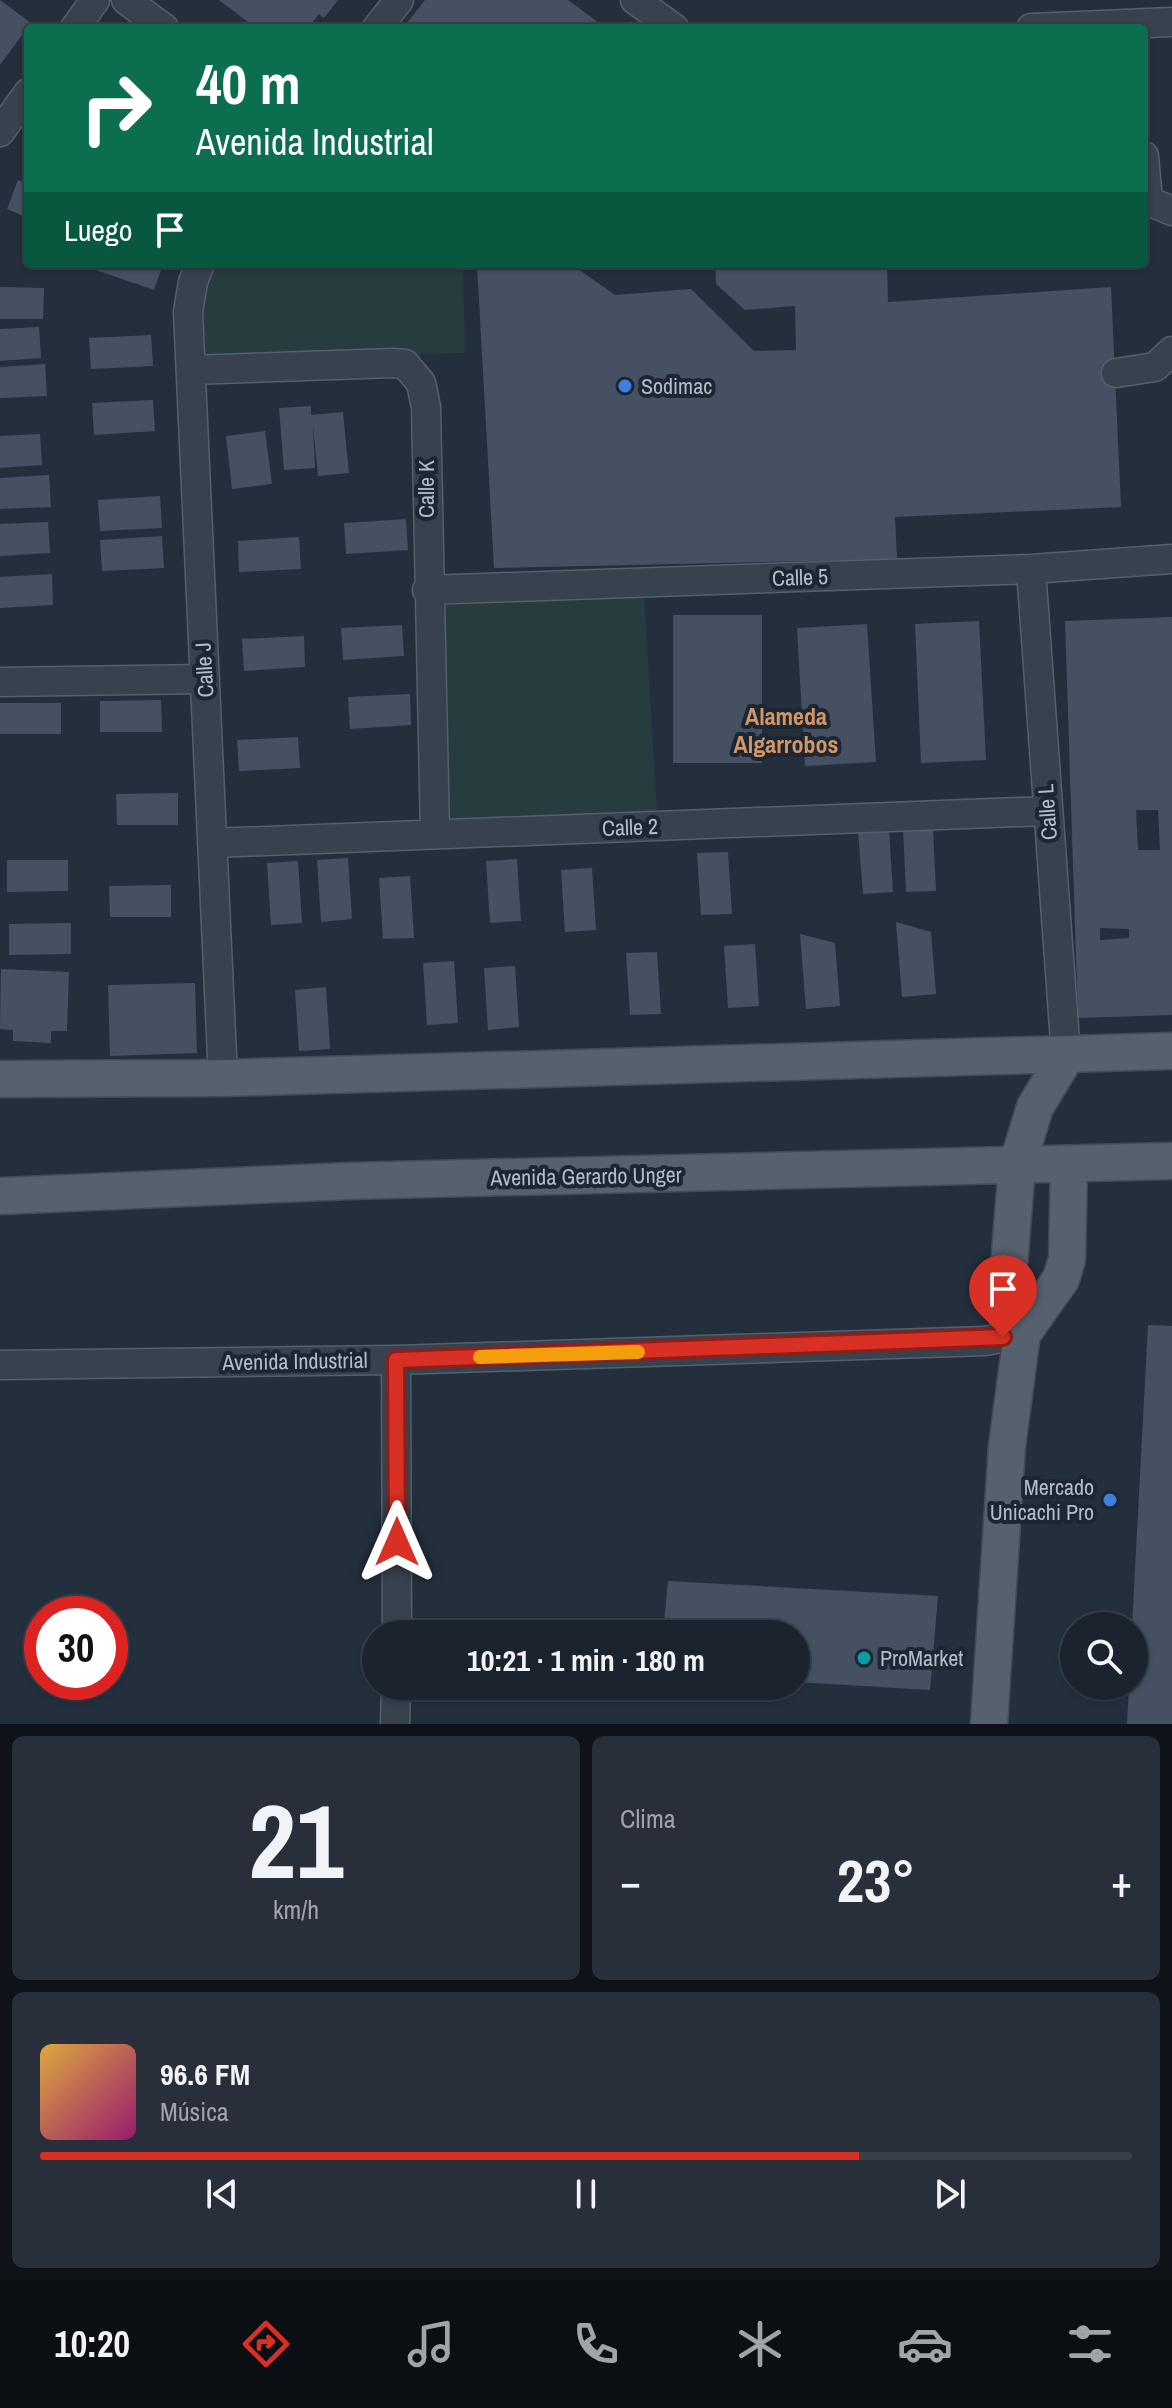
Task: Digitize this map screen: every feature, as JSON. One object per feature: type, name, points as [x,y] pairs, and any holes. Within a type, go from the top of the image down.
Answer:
[{"type":"main road","points":[[0,1079],[223,1078],[1172,1051]]},
{"type":"main road","points":[[989,1724],[1007,1446],[1022,1334],[1009,1266],[1016,1177],[1035,1107],[1066,1056]]},
{"type":"main road","name":"Avenida Gerardo Unger","points":[[0,1196],[349,1181],[1016,1177],[1069,1164],[1172,1161]]},
{"type":"main road","points":[[1022,1334],[1061,1279],[1067,1259],[1069,1164]]},
{"type":"street","points":[[78,24],[95,0]]},
{"type":"street","points":[[126,0],[159,24]]},
{"type":"street","points":[[380,24],[399,0]]},
{"type":"street","points":[[635,0],[668,24]]},
{"type":"street","points":[[1125,24],[1172,22]]},
{"type":"street","points":[[0,132],[24,99]]},
{"type":"street","name":"Calle J","points":[[198,268],[188,312],[223,1078]]},
{"type":"street","points":[[1116,373],[1155,367],[1172,351]]},
{"type":"street","name":"Calle K","points":[[191,370],[393,363],[405,364],[415,373],[426,407],[427,590],[435,834]]},
{"type":"street","name":"Calle 5","points":[[427,590],[1031,569],[1172,559]]},
{"type":"street","name":"Calle L","points":[[1031,569],[1066,1056]]},
{"type":"street","points":[[0,682],[205,679]]},
{"type":"street","name":"Calle 2","points":[[212,843],[1047,811]]},
{"type":"street","name":"Avenida Industrial","points":[[0,1365],[396,1360],[985,1341],[1022,1334]]},
{"type":"street","points":[[396,1360],[397,1620]]},
{"type":"street","points":[[395,1724],[396,1700]]},
{"type":"green space","points":[[211,268],[463,268],[465,353],[201,359],[198,314]]},
{"type":"green space","points":[[644,594],[657,813],[449,822],[441,603]]},
{"type":"building","points":[[0,0],[31,23],[24,24],[24,32],[0,65]]},
{"type":"building","points":[[219,0],[338,0],[324,18],[319,14],[311,24],[251,24]]},
{"type":"building","points":[[425,0],[568,0],[601,24],[406,24]]},
{"type":"building","points":[[18,180],[24,182],[24,216],[7,209]]},
{"type":"building","points":[[96,268],[162,268],[154,290]]},
{"type":"building","points":[[477,268],[577,268],[615,295],[691,289],[754,351],[796,350],[795,306],[745,310],[716,284],[715,268],[887,268],[888,302],[1111,287],[1121,507],[895,517],[897,559],[494,568]]},
{"type":"building","points":[[0,287],[44,288],[43,319],[0,319]]},
{"type":"building","points":[[39,327],[41,358],[0,361],[0,329]]},
{"type":"building","points":[[151,335],[153,366],[91,369],[89,338]]},
{"type":"building","points":[[45,364],[47,396],[0,398],[0,367]]},
{"type":"building","points":[[153,400],[155,431],[94,435],[92,403]]},
{"type":"building","points":[[311,406],[311,415],[343,412],[349,473],[318,476],[313,425],[315,468],[284,470],[279,408]]},
{"type":"building","points":[[265,431],[272,484],[232,489],[226,436]]},
{"type":"building","points":[[40,434],[42,465],[0,468],[0,436]]},
{"type":"building","points":[[49,475],[51,507],[0,509],[0,478]]},
{"type":"building","points":[[160,496],[162,528],[100,531],[98,500]]},
{"type":"building","points":[[406,519],[408,550],[346,554],[344,523]]},
{"type":"building","points":[[48,522],[50,553],[0,556],[0,524]]},
{"type":"building","points":[[162,536],[164,568],[102,571],[100,540]]},
{"type":"building","points":[[299,537],[301,569],[239,572],[238,541]]},
{"type":"building","points":[[52,574],[53,605],[0,608],[0,577]]},
{"type":"building","points":[[673,615],[762,615],[762,763],[673,763]]},
{"type":"building","points":[[1172,617],[1172,1015],[1078,1018],[1065,621]],"holes":[[[1136,810],[1158,810],[1160,850],[1138,850]],[[1100,928],[1129,929],[1129,938],[1100,940]]]},
{"type":"building","points":[[979,621],[986,760],[921,763],[915,624]]},
{"type":"building","points":[[867,624],[876,762],[805,766],[797,628]]},
{"type":"building","points":[[402,625],[404,656],[343,660],[341,628]]},
{"type":"building","points":[[304,636],[305,667],[244,671],[242,639]]},
{"type":"building","points":[[410,694],[411,725],[350,729],[348,697]]},
{"type":"building","points":[[161,700],[162,732],[100,732],[100,701]]},
{"type":"building","points":[[0,703],[61,703],[61,734],[0,734]]},
{"type":"building","points":[[298,737],[300,768],[239,771],[237,740]]},
{"type":"building","points":[[178,793],[178,825],[117,825],[116,794]]},
{"type":"building","points":[[933,828],[936,891],[906,892],[903,829]]},
{"type":"building","points":[[889,830],[893,892],[863,894],[858,832]]},
{"type":"building","points":[[728,852],[732,914],[701,915],[697,853]]},
{"type":"building","points":[[348,858],[352,919],[321,922],[317,860]]},
{"type":"building","points":[[517,859],[521,921],[490,923],[486,861]]},
{"type":"building","points":[[7,860],[68,860],[68,891],[7,892]]},
{"type":"building","points":[[298,861],[302,923],[271,925],[267,863]]},
{"type":"building","points":[[592,868],[596,930],[565,932],[561,870]]},
{"type":"building","points":[[410,876],[414,938],[383,939],[379,878]]},
{"type":"building","points":[[171,885],[171,917],[110,917],[109,886]]},
{"type":"building","points":[[896,922],[931,932],[936,994],[902,997]]},
{"type":"building","points":[[71,923],[71,954],[9,955],[9,924]]},
{"type":"building","points":[[800,934],[835,943],[840,1006],[806,1009]]},
{"type":"building","points":[[755,944],[759,1006],[728,1008],[724,946]]},
{"type":"building","points":[[657,952],[661,1014],[630,1015],[626,953]]},
{"type":"building","points":[[454,961],[458,1023],[427,1025],[423,963]]},
{"type":"building","points":[[515,966],[519,1027],[488,1030],[484,968]]},
{"type":"building","points":[[1,969],[69,972],[67,1031],[51,1031],[51,1043],[13,1041],[13,1030],[0,1029]]},
{"type":"building","points":[[195,983],[197,1053],[110,1056],[108,985]]},
{"type":"building","points":[[326,987],[330,1049],[299,1051],[295,990]]},
{"type":"building","points":[[1148,1325],[1172,1326],[1172,1724],[1127,1724],[1128,1700],[1148,1700],[1148,1612],[1133,1612]]},
{"type":"building","name":"ProMarket","points":[[668,1581],[938,1596],[930,1690],[810,1683],[810,1620],[664,1620]]},
{"type":"slow traffic","points":[[480,1357],[638,1352]]},
{"type":"place","name":"Sodimac","points":[[625,386]]},
{"type":"place","name":"Mercado Unicachi Pro","points":[[1110,1500]]},
{"type":"place","name":"ProMarket","points":[[864,1658]]},
{"type":"district","name":"Alameda Algarrobos","points":[[786,731]]},
{"type":"route","points":[[397,1542],[396,1360],[985,1341],[1003,1337]]}]
